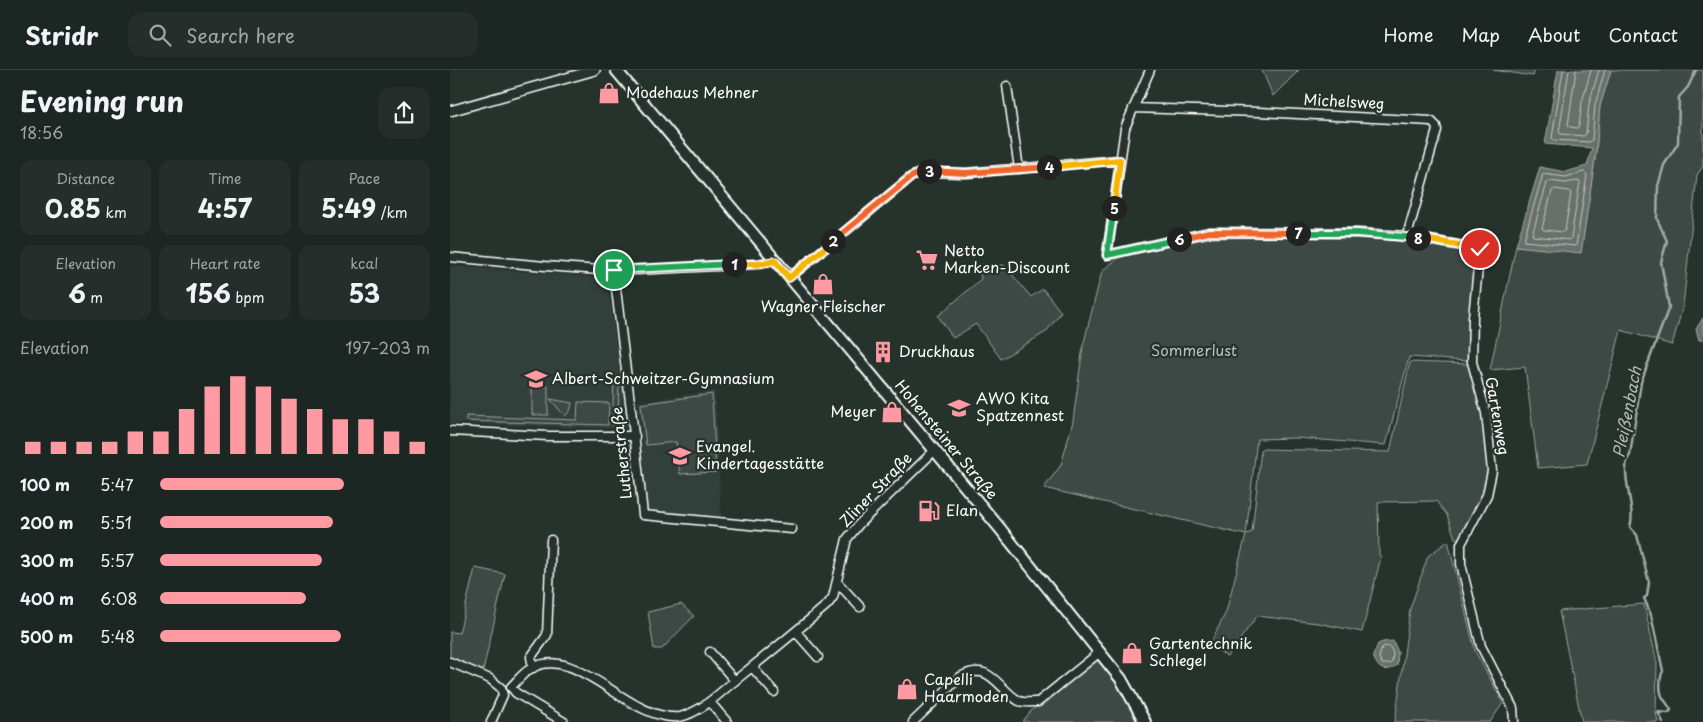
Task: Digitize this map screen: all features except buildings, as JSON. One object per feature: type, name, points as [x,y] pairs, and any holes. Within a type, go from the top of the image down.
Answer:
[{"type":"main road","name":"Hohensteiner Straße","points":[[616,70],[935,450],[1100,652],[1121,679],[1146,722]]},
{"type":"street","points":[[450,111],[594,70]]},
{"type":"street","points":[[1150,70],[1125,128],[1107,255],[1209,232],[1357,233],[1408,236]]},
{"type":"street","points":[[1008,86],[1019,169]]},
{"type":"street","name":"Michelsweg","points":[[1134,108],[1431,121],[1437,130],[1408,236]]},
{"type":"street","points":[[789,278],[917,174],[930,171],[966,173],[1120,160]]},
{"type":"street","name":"Gartenweg","points":[[1408,236],[1480,249],[1473,317],[1472,362],[1486,413],[1492,471],[1487,495],[1460,544],[1461,564],[1481,646],[1513,708],[1514,722]]},
{"type":"street","points":[[450,257],[614,270],[758,264],[775,261]]},
{"type":"street","name":"Lutherstraße","points":[[614,270],[643,515],[792,529]]},
{"type":"street","points":[[450,431],[548,436],[635,436]]},
{"type":"street","name":"Zliner Straße","points":[[533,668],[543,665],[563,665],[584,674],[623,701],[647,714],[681,720],[710,702],[828,604],[833,597],[846,539],[935,450]]},
{"type":"street","points":[[551,540],[547,635],[531,657],[533,668],[510,687],[516,693],[564,722]]},
{"type":"street","points":[[837,582],[860,607]]},
{"type":"street","points":[[796,632],[818,657]]},
{"type":"street","points":[[710,652],[735,681]]},
{"type":"street","points":[[913,722],[960,677],[969,672],[981,671],[988,674],[1020,702],[1038,702],[1100,652]]},
{"type":"street","points":[[450,662],[490,679],[501,688],[503,695],[491,722]]},
{"type":"street","points":[[752,667],[774,692]]},
{"type":"street","points":[[710,702],[727,722]]},
{"type":"shaded area","name":"Albert-Schweitzer-Gymnasium","points":[[450,266],[607,278],[628,423],[624,429],[450,423]]},
{"type":"shaded area","name":"Evangel. Kindertagesstätte","points":[[715,391],[721,517],[648,511],[638,402]]},
{"type":"green space","points":[[1262,70],[1299,70],[1273,96]]},
{"type":"green space","points":[[1493,70],[1535,70],[1533,76]]},
{"type":"green space","points":[[1611,70],[1703,70],[1703,166],[1697,175],[1683,306],[1672,345],[1621,330],[1587,464],[1538,468],[1525,367],[1490,370],[1516,246],[1581,252],[1596,152],[1600,106]]},
{"type":"green space","name":"Sommerlust","points":[[1359,236],[1470,250],[1476,257],[1467,361],[1409,357],[1386,445],[1297,438],[1257,439],[1246,534],[1252,532],[1261,449],[1390,452],[1410,362],[1468,364],[1482,412],[1488,448],[1488,482],[1484,496],[1460,540],[1455,538],[1447,515],[1436,501],[1378,502],[1379,555],[1381,557],[1362,632],[1318,623],[1257,616],[1227,657],[1210,644],[1226,612],[1246,535],[1044,488],[1061,465],[1073,421],[1083,346],[1102,271],[1123,254],[1210,238]]},
{"type":"green space","points":[[978,265],[1004,265],[1031,297],[1043,289],[1061,312],[1046,332],[1001,359],[976,324],[953,338],[938,316],[981,279]]},
{"type":"green space","points":[[614,381],[619,381],[618,426],[612,425]]},
{"type":"green space","points":[[532,386],[548,386],[548,415],[532,415]]},
{"type":"green space","points":[[712,394],[716,472],[680,474],[676,442],[646,445],[641,404]]},
{"type":"green space","points":[[550,399],[572,403],[570,411],[565,416]]},
{"type":"green space","points":[[578,402],[609,403],[608,425],[466,421],[466,416],[577,420]]},
{"type":"green space","points":[[1448,541],[1475,651],[1503,703],[1490,722],[1395,722],[1410,609],[1428,556]]},
{"type":"green space","points":[[475,568],[505,574],[482,675],[450,662],[450,632],[459,633]]},
{"type":"green space","points":[[681,604],[694,616],[662,649],[654,649],[648,612]]},
{"type":"green space","points":[[1644,604],[1657,663],[1656,712],[1658,722],[1582,722],[1559,611]]},
{"type":"green space","points":[[1100,658],[1118,683],[1137,722],[1022,722],[1031,711]]},
{"type":"water","points":[[1558,70],[1611,70],[1600,106],[1596,152],[1581,253],[1516,246],[1540,167],[1565,172],[1587,166],[1592,148],[1545,144]]},
{"type":"water","points":[[1703,318],[1703,340],[1699,340],[1696,329]]},
{"type":"water","points":[[1393,641],[1398,652],[1397,665],[1385,670],[1382,669],[1373,656],[1378,644]]},
{"type":"waterway","name":"Pleißenbach","points":[[1663,722],[1658,712],[1668,713],[1671,710],[1661,693],[1660,683],[1663,671],[1651,615],[1644,598],[1647,596],[1649,582],[1637,535],[1630,527],[1632,519],[1626,470],[1641,382],[1669,307],[1661,262],[1667,241],[1657,219],[1658,186],[1664,165],[1678,143],[1679,97],[1688,87],[1696,70]]},
{"type":"place","name":"Modehaus Mehner","points":[[609,93]]},
{"type":"place","name":"Netto Marken-Discount","points":[[927,260]]},
{"type":"place","name":"Wagner Fleischer","points":[[823,284]]},
{"type":"place","name":"Druckhaus","points":[[883,352]]},
{"type":"place","name":"Albert-Schweitzer-Gymnasium","points":[[536,379]]},
{"type":"place","name":"AWO Kita Spatzennest","points":[[959,408]]},
{"type":"place","name":"Meyer","points":[[892,412]]},
{"type":"place","name":"Evangel. Kindertagesstätte","points":[[680,456]]},
{"type":"place","name":"Elan","points":[[929,511]]},
{"type":"place","name":"Gartentechnik Schlegel","points":[[1132,653]]},
{"type":"place","name":"Capelli Haarmoden","points":[[907,689]]},
{"type":"route","points":[[614,270],[758,264],[775,261],[789,278],[911,177],[922,172],[966,173],[1120,160],[1107,255],[1209,232],[1357,233],[1408,236],[1480,249]]}]
